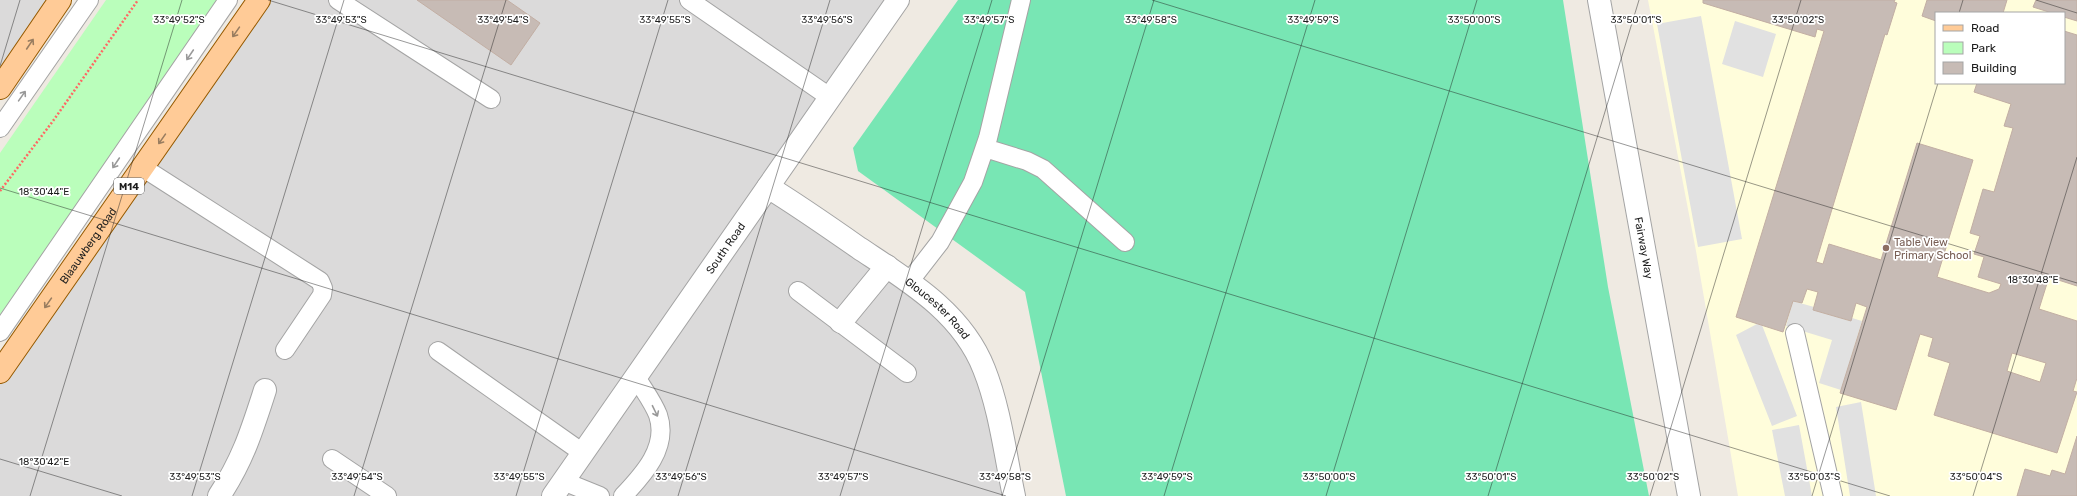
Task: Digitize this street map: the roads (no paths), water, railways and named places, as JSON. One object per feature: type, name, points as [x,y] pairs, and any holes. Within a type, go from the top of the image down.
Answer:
[{"type":"main road","points":[[0,88],[60,0]]},
{"type":"main road","name":"Blaauwberg Road","points":[[0,372],[259,0]]},
{"type":"street","name":"South Road","points":[[558,489],[898,0]]},
{"type":"street","name":"Fairway Way","points":[[1598,0],[1689,496]]},
{"type":"street","name":"Gloucester Road","points":[[768,187],[925,293],[952,318],[972,346],[984,368],[996,407],[1014,496]]},
{"type":"street","points":[[841,322],[887,266]]},
{"type":"street","points":[[219,496],[236,470],[247,444],[265,390]]},
{"type":"lane","points":[[0,128],[89,0]]},
{"type":"lane","points":[[0,332],[228,0]]},
{"type":"lane","points":[[338,0],[491,99]]},
{"type":"lane","points":[[689,0],[831,98]]},
{"type":"lane","points":[[909,282],[940,242],[973,182],[985,148],[1021,0]]},
{"type":"lane","points":[[985,148],[1028,161],[1043,169],[1125,242]]},
{"type":"lane","points":[[142,167],[320,281],[323,288],[322,295],[285,350]]},
{"type":"lane","points":[[798,291],[908,372]]},
{"type":"lane","points":[[1795,333],[1832,496]]},
{"type":"lane","points":[[438,351],[583,453]]},
{"type":"lane","points":[[623,496],[648,467],[656,453],[659,431],[658,415],[636,377]]},
{"type":"lane","points":[[332,459],[387,496]]},
{"type":"lane","points":[[558,489],[600,496]]},
{"type":"place","name":"Table View Primary School","points":[[1886,248]]}]
